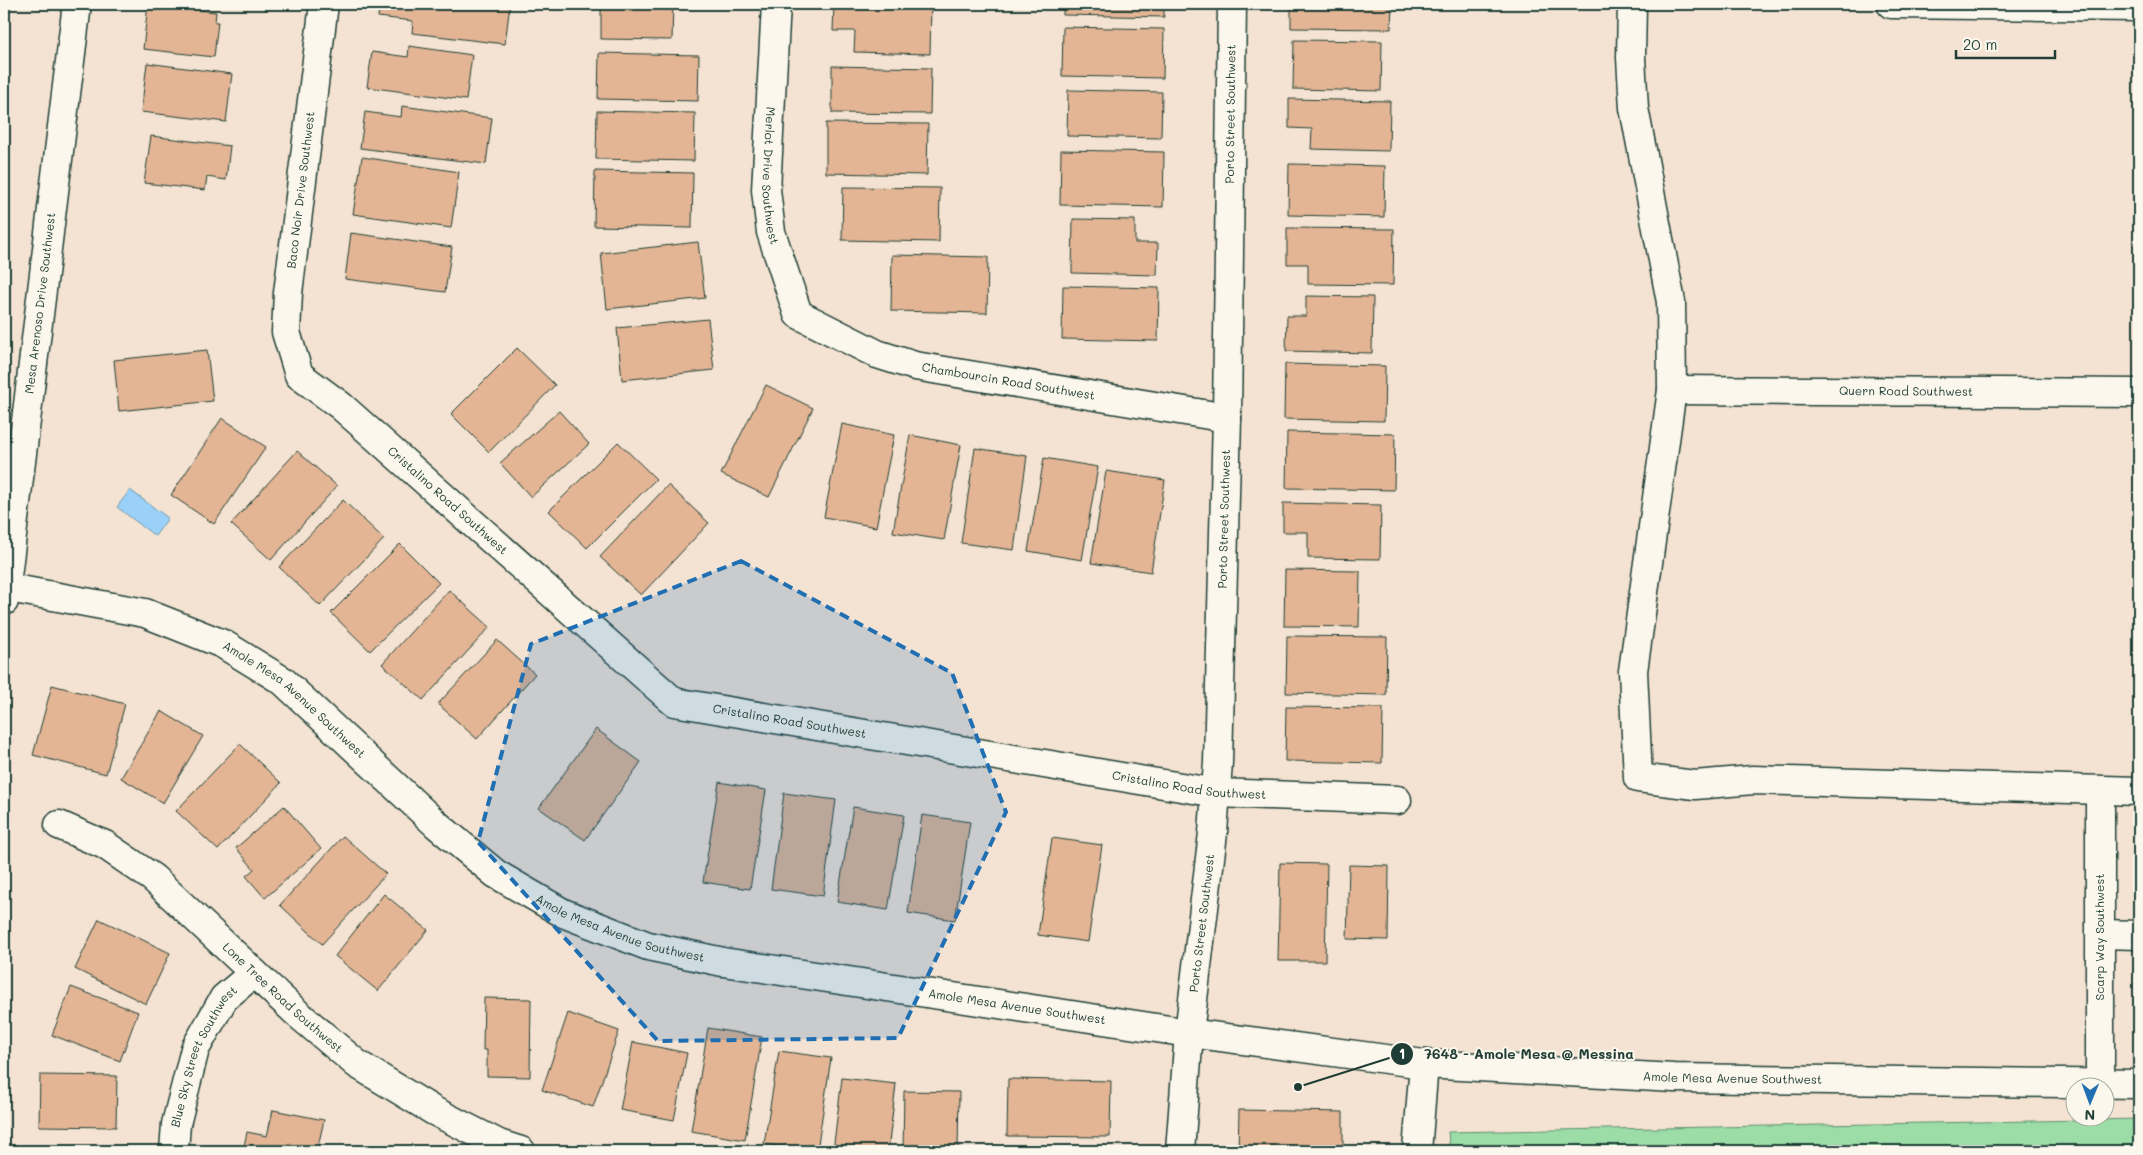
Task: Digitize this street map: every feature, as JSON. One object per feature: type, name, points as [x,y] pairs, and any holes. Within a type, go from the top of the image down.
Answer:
[{"type":"street","name":"Mesa Arenoso Drive Southwest","points":[[4,592],[77,4]]},
{"type":"street","name":"Baco Noir Drive Southwest","points":[[299,375],[286,332],[288,293],[324,4]]},
{"type":"street","name":"Merlot Drive Southwest","points":[[776,4],[766,190],[771,232],[798,314]]},
{"type":"street","name":"Porto Street Southwest","points":[[1180,1151],[1189,1034],[1217,793],[1227,418],[1232,4]]},
{"type":"street","points":[[1632,4],[1631,58],[1634,108],[1671,302],[1672,390],[1633,671],[1638,778],[1694,785],[1753,780],[2139,791]]},
{"type":"street","points":[[1891,4],[2139,7]]},
{"type":"street","name":"Chambourcin Road Southwest","points":[[798,314],[877,354],[915,366],[1227,418]]},
{"type":"street","name":"Cristalino Road Southwest","points":[[299,375],[341,406],[674,702],[1217,793],[1397,800]]},
{"type":"street","name":"Quern Road Southwest","points":[[1672,390],[2139,393]]},
{"type":"street","name":"Amole Mesa Avenue Southwest","points":[[4,592],[145,613],[222,644],[283,681],[436,824],[496,874],[563,913],[648,946],[723,962],[1189,1034],[1424,1064],[1674,1078],[2066,1084]]},
{"type":"street","name":"Scarp Way Southwest","points":[[2100,791],[2100,1078]]},
{"type":"street","name":"Lone Tree Road Southwest","points":[[59,825],[105,845],[153,878],[254,973],[357,1064],[434,1111],[499,1144],[520,1151]]},
{"type":"street","points":[[2101,934],[2139,935]]},
{"type":"street","name":"Blue Sky Street Southwest","points":[[174,1151],[176,1124],[195,1049],[224,998],[254,973]]},
{"type":"street","points":[[1417,1151],[1424,1064]]},
{"type":"street","name":"Amole Mesa Avenue Southwest","points":[[2116,1084],[2139,1084]]},
{"type":"highlighted area","points":[[741,561],[952,673],[1006,812],[898,1038],[658,1041],[478,842],[531,644]]},
{"type":"green space","points":[[2116,1119],[2139,1119],[2139,1151],[1450,1151],[1448,1132],[2066,1120],[2066,1128],[2116,1128]]},
{"type":"water","points":[[130,490],[168,518],[155,536],[117,507]]},
{"type":"building","points":[[148,4],[216,12],[215,22],[218,22],[214,57],[143,49]]},
{"type":"building","points":[[379,4],[510,4],[505,44],[412,33],[413,21],[378,17]]},
{"type":"building","points":[[601,4],[673,4],[672,40],[601,39]]},
{"type":"building","points":[[834,4],[931,6],[930,54],[854,52],[855,31],[833,31]]},
{"type":"building","points":[[1063,4],[1164,4],[1164,17],[1063,15]]},
{"type":"building","points":[[1291,4],[1392,4],[1391,29],[1291,28]]},
{"type":"building","points":[[1063,27],[1164,29],[1163,78],[1062,76]]},
{"type":"building","points":[[1294,40],[1382,41],[1381,91],[1293,89]]},
{"type":"building","points":[[409,46],[472,55],[466,100],[367,87],[372,52],[408,57]]},
{"type":"building","points":[[599,53],[699,55],[698,101],[598,99]]},
{"type":"building","points":[[147,63],[232,74],[226,122],[141,112]]},
{"type":"building","points":[[832,66],[931,68],[930,114],[832,113]]},
{"type":"building","points":[[4,69],[8,70],[4,100]]},
{"type":"building","points":[[1068,90],[1162,92],[1161,138],[1067,136]]},
{"type":"building","points":[[1289,99],[1390,101],[1389,151],[1311,149],[1312,129],[1289,128]]},
{"type":"building","points":[[402,106],[492,118],[486,164],[360,148],[365,112],[401,117]]},
{"type":"building","points":[[597,111],[695,113],[694,161],[596,159]]},
{"type":"building","points":[[826,123],[928,124],[927,175],[826,173]]},
{"type":"building","points":[[151,136],[230,146],[226,180],[207,177],[205,190],[144,183]]},
{"type":"building","points":[[1061,150],[1164,152],[1163,207],[1060,205]]},
{"type":"building","points":[[362,157],[459,172],[451,228],[353,214]]},
{"type":"building","points":[[1289,164],[1385,166],[1384,217],[1288,215]]},
{"type":"building","points":[[595,171],[693,173],[692,228],[594,226]]},
{"type":"building","points":[[843,187],[940,188],[939,242],[842,240]]},
{"type":"building","points":[[1073,219],[1135,220],[1135,243],[1158,243],[1157,275],[1072,273]]},
{"type":"building","points":[[1287,228],[1394,229],[1393,285],[1308,284],[1308,264],[1287,264]]},
{"type":"building","points":[[351,233],[452,247],[445,292],[345,279]]},
{"type":"building","points":[[698,242],[705,298],[607,309],[601,253]]},
{"type":"building","points":[[892,255],[988,257],[987,313],[891,311]]},
{"type":"building","points":[[1063,286],[1159,288],[1158,341],[1062,339]]},
{"type":"building","points":[[1306,296],[1373,297],[1372,353],[1286,351],[1287,316],[1306,316]]},
{"type":"building","points":[[708,319],[714,370],[622,380],[617,328]]},
{"type":"building","points":[[517,348],[555,385],[489,452],[451,414]]},
{"type":"building","points":[[207,350],[213,401],[119,411],[114,360]]},
{"type":"building","points":[[1285,364],[1385,366],[1384,421],[1284,419]]},
{"type":"building","points":[[766,385],[813,408],[769,497],[721,474]]},
{"type":"building","points":[[559,411],[589,444],[531,497],[500,463]]},
{"type":"building","points":[[222,418],[266,447],[214,524],[171,495]]},
{"type":"building","points":[[842,424],[894,435],[876,527],[824,517]]},
{"type":"building","points":[[1287,432],[1395,434],[1394,490],[1286,488]]},
{"type":"building","points":[[910,435],[961,445],[944,540],[893,532]]},
{"type":"building","points":[[618,442],[656,479],[587,548],[549,511]]},
{"type":"building","points":[[975,448],[1027,456],[1014,550],[961,543]]},
{"type":"building","points":[[297,451],[337,486],[271,560],[231,524]]},
{"type":"building","points":[[1044,458],[1098,467],[1082,560],[1028,551]]},
{"type":"building","points":[[1106,471],[1165,480],[1151,572],[1091,563]]},
{"type":"building","points":[[668,485],[709,523],[641,595],[600,557]]},
{"type":"building","points":[[343,500],[384,539],[320,606],[279,567]]},
{"type":"building","points":[[1283,503],[1381,505],[1380,559],[1308,558],[1308,532],[1283,532]]},
{"type":"building","points":[[400,544],[439,583],[370,651],[331,613]]},
{"type":"building","points":[[1285,570],[1360,571],[1359,627],[1284,626]]},
{"type":"building","points":[[449,590],[490,627],[423,700],[382,664]]},
{"type":"building","points":[[1287,636],[1387,637],[1386,695],[1286,693]]},
{"type":"building","points":[[497,640],[535,674],[477,739],[438,704]]},
{"type":"building","points":[[52,685],[125,704],[106,774],[33,755]]},
{"type":"building","points":[[1286,707],[1383,708],[1382,763],[1285,761]]},
{"type":"building","points":[[161,711],[203,736],[163,803],[121,778]]},
{"type":"building","points":[[596,729],[641,762],[585,840],[539,808]]},
{"type":"building","points":[[240,744],[281,783],[218,850],[176,811]]},
{"type":"building","points":[[719,782],[766,790],[750,889],[703,882]]},
{"type":"building","points":[[784,793],[836,800],[823,896],[771,889]]},
{"type":"building","points":[[284,806],[321,849],[265,898],[246,876],[254,869],[236,848]]},
{"type":"building","points":[[853,807],[904,815],[888,910],[837,902]]},
{"type":"building","points":[[922,815],[970,822],[955,920],[908,913]]},
{"type":"building","points":[[343,836],[386,874],[322,944],[280,905]]},
{"type":"building","points":[[1052,838],[1102,845],[1088,942],[1038,935]]},
{"type":"building","points":[[1280,863],[1327,864],[1325,961],[1278,961]]},
{"type":"building","points":[[1349,865],[1389,866],[1388,940],[1347,939]]},
{"type":"building","points":[[384,894],[428,930],[378,991],[335,956]]},
{"type":"building","points":[[99,919],[170,953],[146,1004],[75,969]]},
{"type":"building","points":[[71,987],[138,1012],[120,1061],[52,1035]]},
{"type":"building","points":[[484,998],[531,999],[530,1077],[487,1076],[487,1050],[483,1050]]},
{"type":"building","points":[[568,1013],[619,1031],[593,1107],[542,1090]]},
{"type":"building","points":[[708,1028],[762,1037],[745,1140],[691,1131]]},
{"type":"building","points":[[633,1042],[687,1053],[674,1120],[620,1110]]},
{"type":"building","points":[[779,1051],[831,1058],[817,1151],[764,1144]]},
{"type":"building","points":[[40,1075],[117,1076],[116,1127],[39,1126]]},
{"type":"building","points":[[842,1078],[896,1084],[888,1151],[833,1151]]},
{"type":"building","points":[[1008,1079],[1111,1081],[1110,1137],[1007,1136]]},
{"type":"building","points":[[904,1091],[959,1092],[958,1151],[903,1151]]},
{"type":"building","points":[[273,1110],[324,1120],[317,1151],[243,1151],[247,1132],[267,1136]]},
{"type":"building","points":[[1239,1110],[1343,1112],[1343,1151],[1238,1151]]},
{"type":"building","points":[[34,1148],[112,1150],[112,1151],[34,1151]]},
{"type":"place","name":"7648 - Amole Mesa @ Messina","points":[[1298,1087]]}]
